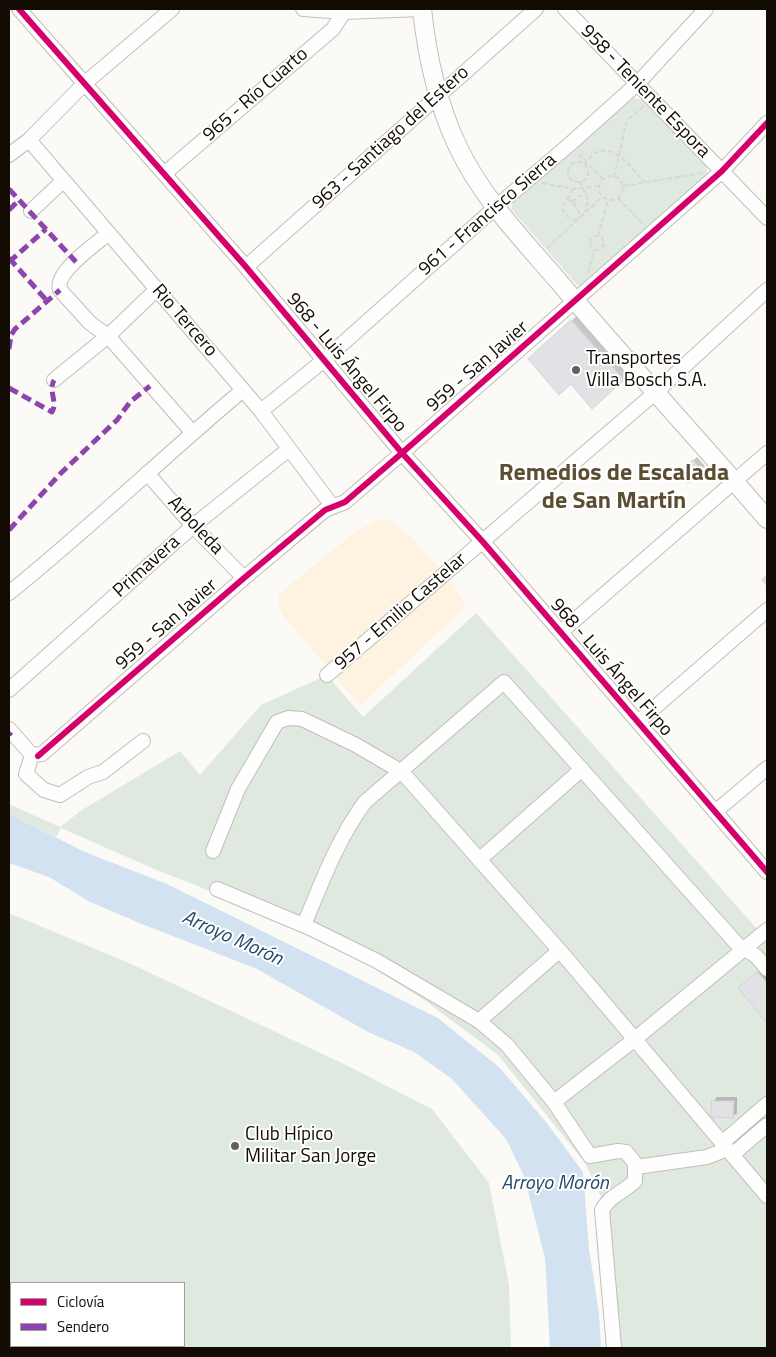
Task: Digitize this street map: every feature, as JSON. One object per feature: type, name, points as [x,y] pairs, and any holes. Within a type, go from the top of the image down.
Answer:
[{"type":"main road","points":[[422,9],[428,55],[438,96],[458,148],[471,171],[497,206],[576,301],[767,519]]},
{"type":"street","name":"968 - Luis Ángel Firpo","points":[[19,9],[246,267],[402,453],[483,542],[767,872]]},
{"type":"street","points":[[9,155],[29,140],[84,84],[172,9]]},
{"type":"street","points":[[303,9],[344,12],[422,9]]},
{"type":"street","name":"963 - Santiago del Estero","points":[[246,267],[536,9]]},
{"type":"street","name":"958 - Teniente Espora","points":[[565,9],[767,218]]},
{"type":"street","name":"961 - Francisco Sierra","points":[[261,411],[323,361],[638,84],[706,9]]},
{"type":"street","name":"965 - Río Cuarto","points":[[164,174],[333,29],[344,12]]},
{"type":"street","name":"959 - San Javier","points":[[35,756],[326,510],[345,502],[402,453],[576,301],[767,123]]},
{"type":"street","name":"Rio Tercero","points":[[29,140],[261,411],[333,507]]},
{"type":"street","points":[[30,211],[63,181]]},
{"type":"street","points":[[109,233],[66,270],[59,285],[60,290],[90,323],[108,336],[192,432]]},
{"type":"street","points":[[54,380],[108,336],[157,289]]},
{"type":"street","name":"957 - Emilio Castelar","points":[[327,675],[656,392],[767,290]]},
{"type":"street","points":[[9,592],[57,555],[192,432],[243,390]]},
{"type":"street","name":"Primavera","points":[[9,690],[193,526],[289,449]]},
{"type":"street","points":[[560,632],[767,454]]},
{"type":"street","name":"Arboleda","points":[[148,473],[193,526],[244,578]]},
{"type":"street","points":[[638,722],[767,610]]},
{"type":"street","points":[[304,925],[325,875],[357,812],[365,802],[504,682],[737,944],[756,956],[767,969]]},
{"type":"street","points":[[213,851],[238,789],[277,722],[288,718],[302,719],[310,722],[356,745],[402,772],[636,1039],[767,1196]]},
{"type":"street","points":[[9,729],[35,756],[26,774],[44,790],[60,795],[88,778],[103,772],[143,741]]},
{"type":"street","points":[[715,812],[767,768]]},
{"type":"street","points":[[479,860],[582,769]]},
{"type":"street","points":[[216,889],[304,925],[377,961],[479,1021],[506,1045],[554,1102],[590,1156],[618,1151],[626,1152],[632,1158],[636,1167],[635,1181],[625,1191],[606,1202],[602,1210],[614,1348]]},
{"type":"street","points":[[554,1102],[636,1039],[765,932]]},
{"type":"street","points":[[479,1021],[560,951]]},
{"type":"street","points":[[727,1149],[767,1104]]},
{"type":"street","points":[[636,1167],[707,1156],[727,1149],[767,1126]]},
{"type":"path","points":[[614,177],[627,120],[652,100]]},
{"type":"path","points":[[570,144],[603,179]]},
{"type":"path","points":[[584,165],[599,151],[611,152],[619,155],[644,183]]},
{"type":"path","points":[[580,181],[571,179],[568,170],[575,163],[584,165]]},
{"type":"path","points":[[580,181],[587,175],[584,165]]},
{"type":"path","points":[[623,186],[704,172],[719,167]]},
{"type":"path","points":[[618,198],[608,200],[602,197],[599,186],[603,179],[614,177],[623,186]]},
{"type":"path","points":[[580,181],[587,195],[584,213]]},
{"type":"path","points":[[522,185],[553,184],[573,189],[599,186]]},
{"type":"path","points":[[618,198],[623,186]]},
{"type":"path","points":[[573,189],[563,205],[563,213],[576,221]]},
{"type":"path","points":[[572,202],[580,196],[587,195]]},
{"type":"path","points":[[538,256],[602,197]]},
{"type":"path","points":[[618,198],[651,233]]},
{"type":"path","points":[[567,199],[572,202],[581,216]]},
{"type":"path","points":[[598,236],[590,241],[590,245],[595,249],[599,249],[603,244],[598,236],[608,200]]},
{"type":"shaded area","points":[[633,98],[646,100],[706,165],[708,176],[587,286],[578,286],[511,209],[513,202]]},
{"type":"shaded area","points":[[378,520],[390,520],[412,538],[451,580],[466,606],[360,706],[282,614],[278,604],[278,595],[356,531]]},
{"type":"shaded area","points":[[476,613],[767,940],[767,1348],[607,1348],[601,1196],[585,1163],[498,1055],[424,1000],[350,953],[294,924],[154,869],[61,828],[56,837],[9,814],[9,804],[60,827],[82,810],[180,751],[200,775],[261,705],[327,675],[363,717]]},
{"type":"shaded area","name":"Club Hípico Militar San Jorge","points":[[9,913],[129,963],[346,1065],[432,1109],[489,1183],[509,1285],[511,1348],[9,1348]]},
{"type":"water","name":"Arroyo Morón","points":[[9,814],[85,852],[167,884],[438,1018],[500,1068],[546,1122],[583,1172],[589,1249],[599,1313],[601,1348],[550,1348],[545,1258],[524,1176],[506,1139],[452,1079],[414,1052],[368,1032],[257,969],[90,902],[49,877],[9,863]]},
{"type":"building","name":"Transportes Villa Bosch S.A.","points":[[570,321],[573,322],[624,380],[592,409],[571,384],[559,395],[528,359]]},
{"type":"building","points":[[693,460],[702,471],[688,483],[679,472]]},
{"type":"building","points":[[767,576],[767,586],[762,580]]},
{"type":"building","points":[[758,972],[767,983],[767,1023],[738,988]]},
{"type":"building","points":[[712,1101],[734,1101],[733,1118],[711,1117]]},
{"type":"marked path","points":[[9,189],[76,262]]},
{"type":"marked path","points":[[9,210],[19,200]]},
{"type":"marked path","points":[[9,262],[46,229]]},
{"type":"marked path","points":[[9,258],[47,301]]},
{"type":"marked path","points":[[9,349],[11,335],[15,329],[60,290]]},
{"type":"marked path","points":[[9,388],[52,412],[54,408],[52,388],[54,380]]},
{"type":"marked path","points":[[9,530],[61,473],[117,420],[130,402],[150,386]]},
{"type":"cycle path","points":[[19,9],[246,267],[402,453],[483,542],[767,872]]},
{"type":"cycle path","points":[[38,756],[325,510],[345,502],[402,453],[722,171],[767,123]]},
{"type":"place","name":"Transportes Villa Bosch S.A.","points":[[576,370]]},
{"type":"place","name":"Club Hípico Militar San Jorge","points":[[235,1146]]},
{"type":"district","name":"Remedios de Escalada de San Martín","points":[[614,488]]}]
